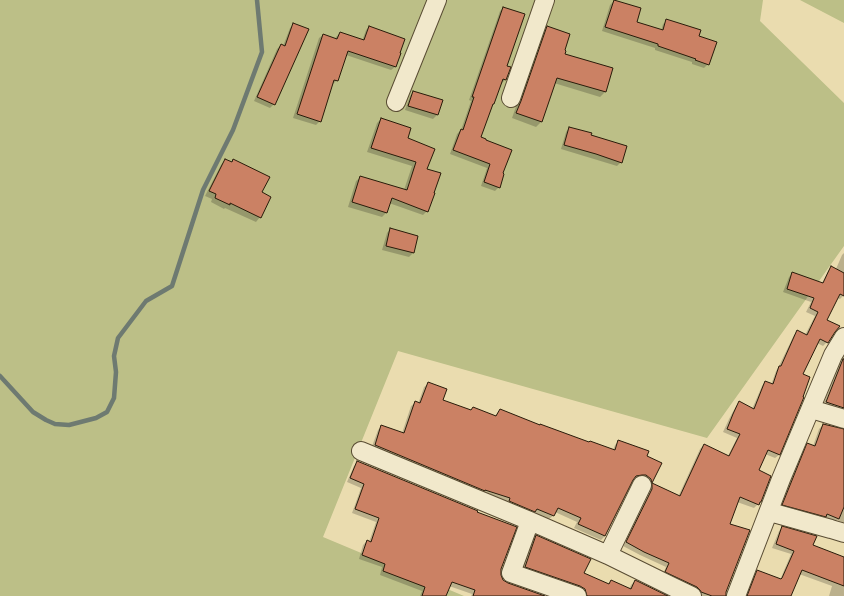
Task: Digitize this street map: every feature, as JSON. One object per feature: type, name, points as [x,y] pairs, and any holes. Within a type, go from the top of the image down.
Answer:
[{"type":"street","points":[[396,102],[437,0]]},
{"type":"street","points":[[511,98],[545,0]]},
{"type":"street","points":[[736,596],[770,512],[781,479],[833,355],[844,337]]},
{"type":"street","points":[[812,408],[844,419]]},
{"type":"street","points":[[361,450],[608,555],[668,586],[692,596]]},
{"type":"street","points":[[608,555],[642,485]]},
{"type":"street","points":[[770,512],[844,534]]},
{"type":"street","points":[[530,521],[511,573],[577,596]]},
{"type":"green space","points":[[0,0],[763,0],[760,21],[844,103],[844,246],[707,438],[398,351],[323,537],[464,596],[0,596]]},
{"type":"green space","points":[[800,0],[844,0],[844,23]]},
{"type":"building","points":[[614,0],[641,8],[637,22],[663,30],[666,19],[701,30],[699,36],[717,42],[709,65],[658,46],[658,44],[605,27]]},
{"type":"building","points":[[503,7],[525,14],[507,66],[511,67],[506,80],[503,79],[481,137],[512,150],[503,173],[500,188],[484,182],[490,164],[453,150],[461,129],[463,130],[474,97],[472,97]]},
{"type":"building","points":[[293,23],[309,29],[275,105],[257,97],[281,44],[285,46]]},
{"type":"building","points":[[369,26],[405,39],[396,67],[348,51],[338,81],[334,80],[321,122],[297,114],[323,34],[337,39],[340,32],[364,40]]},
{"type":"building","points":[[547,26],[570,34],[565,54],[613,68],[606,92],[557,78],[542,122],[516,113]]},
{"type":"building","points":[[413,91],[443,100],[438,115],[408,106]]},
{"type":"building","points":[[381,118],[411,128],[408,138],[435,149],[427,169],[441,173],[428,212],[392,198],[387,213],[352,202],[360,176],[407,190],[416,162],[371,148]]},
{"type":"building","points":[[569,127],[592,133],[591,135],[627,146],[622,163],[564,145]]},
{"type":"building","points":[[225,159],[232,162],[233,159],[270,177],[262,192],[271,197],[261,218],[230,203],[230,205],[215,198],[216,194],[209,191]]},
{"type":"building","points":[[390,228],[418,236],[414,253],[386,246]]},
{"type":"building","points":[[831,266],[844,273],[844,296],[840,294],[827,320],[840,326],[828,343],[820,339],[803,374],[810,377],[804,397],[780,455],[768,450],[759,470],[771,476],[761,502],[759,505],[740,497],[730,524],[750,530],[726,592],[726,596],[712,596],[701,592],[697,587],[665,572],[669,563],[626,542],[652,489],[651,479],[646,475],[636,476],[633,480],[605,536],[578,524],[581,518],[558,508],[554,516],[537,509],[535,512],[509,501],[510,498],[485,491],[375,445],[381,425],[404,433],[415,401],[420,403],[428,382],[447,389],[443,400],[471,410],[473,407],[496,416],[500,409],[540,425],[615,450],[618,440],[649,451],[647,456],[662,463],[652,483],[680,496],[704,444],[729,456],[740,434],[727,429],[739,401],[754,409],[765,381],[773,384],[779,366],[781,366],[797,330],[807,335],[818,312],[810,308],[814,298],[787,289],[792,272],[823,283]]},
{"type":"building","points":[[844,359],[844,408],[826,402]]},
{"type":"building","points":[[823,424],[844,429],[844,507],[839,519],[827,514],[826,517],[782,505],[807,443],[815,446]]},
{"type":"building","points":[[357,461],[478,511],[477,512],[517,527],[501,569],[503,580],[545,596],[473,596],[475,590],[452,582],[446,596],[422,596],[425,587],[383,571],[385,564],[362,555],[367,540],[371,542],[379,518],[355,509],[364,484],[350,478]]},
{"type":"building","points":[[782,526],[817,536],[813,545],[844,557],[844,586],[802,570],[791,596],[747,596],[757,570],[781,579],[782,578],[794,551],[776,544]]},
{"type":"building","points":[[536,535],[591,559],[584,573],[609,584],[611,580],[631,589],[635,580],[668,596],[587,596],[585,589],[580,586],[525,567]]},
{"type":"waterway","points":[[0,376],[33,412],[55,424],[69,425],[96,418],[107,412],[114,398],[116,372],[114,356],[118,338],[146,301],[172,286],[203,190],[233,130],[262,52],[257,0]]}]
